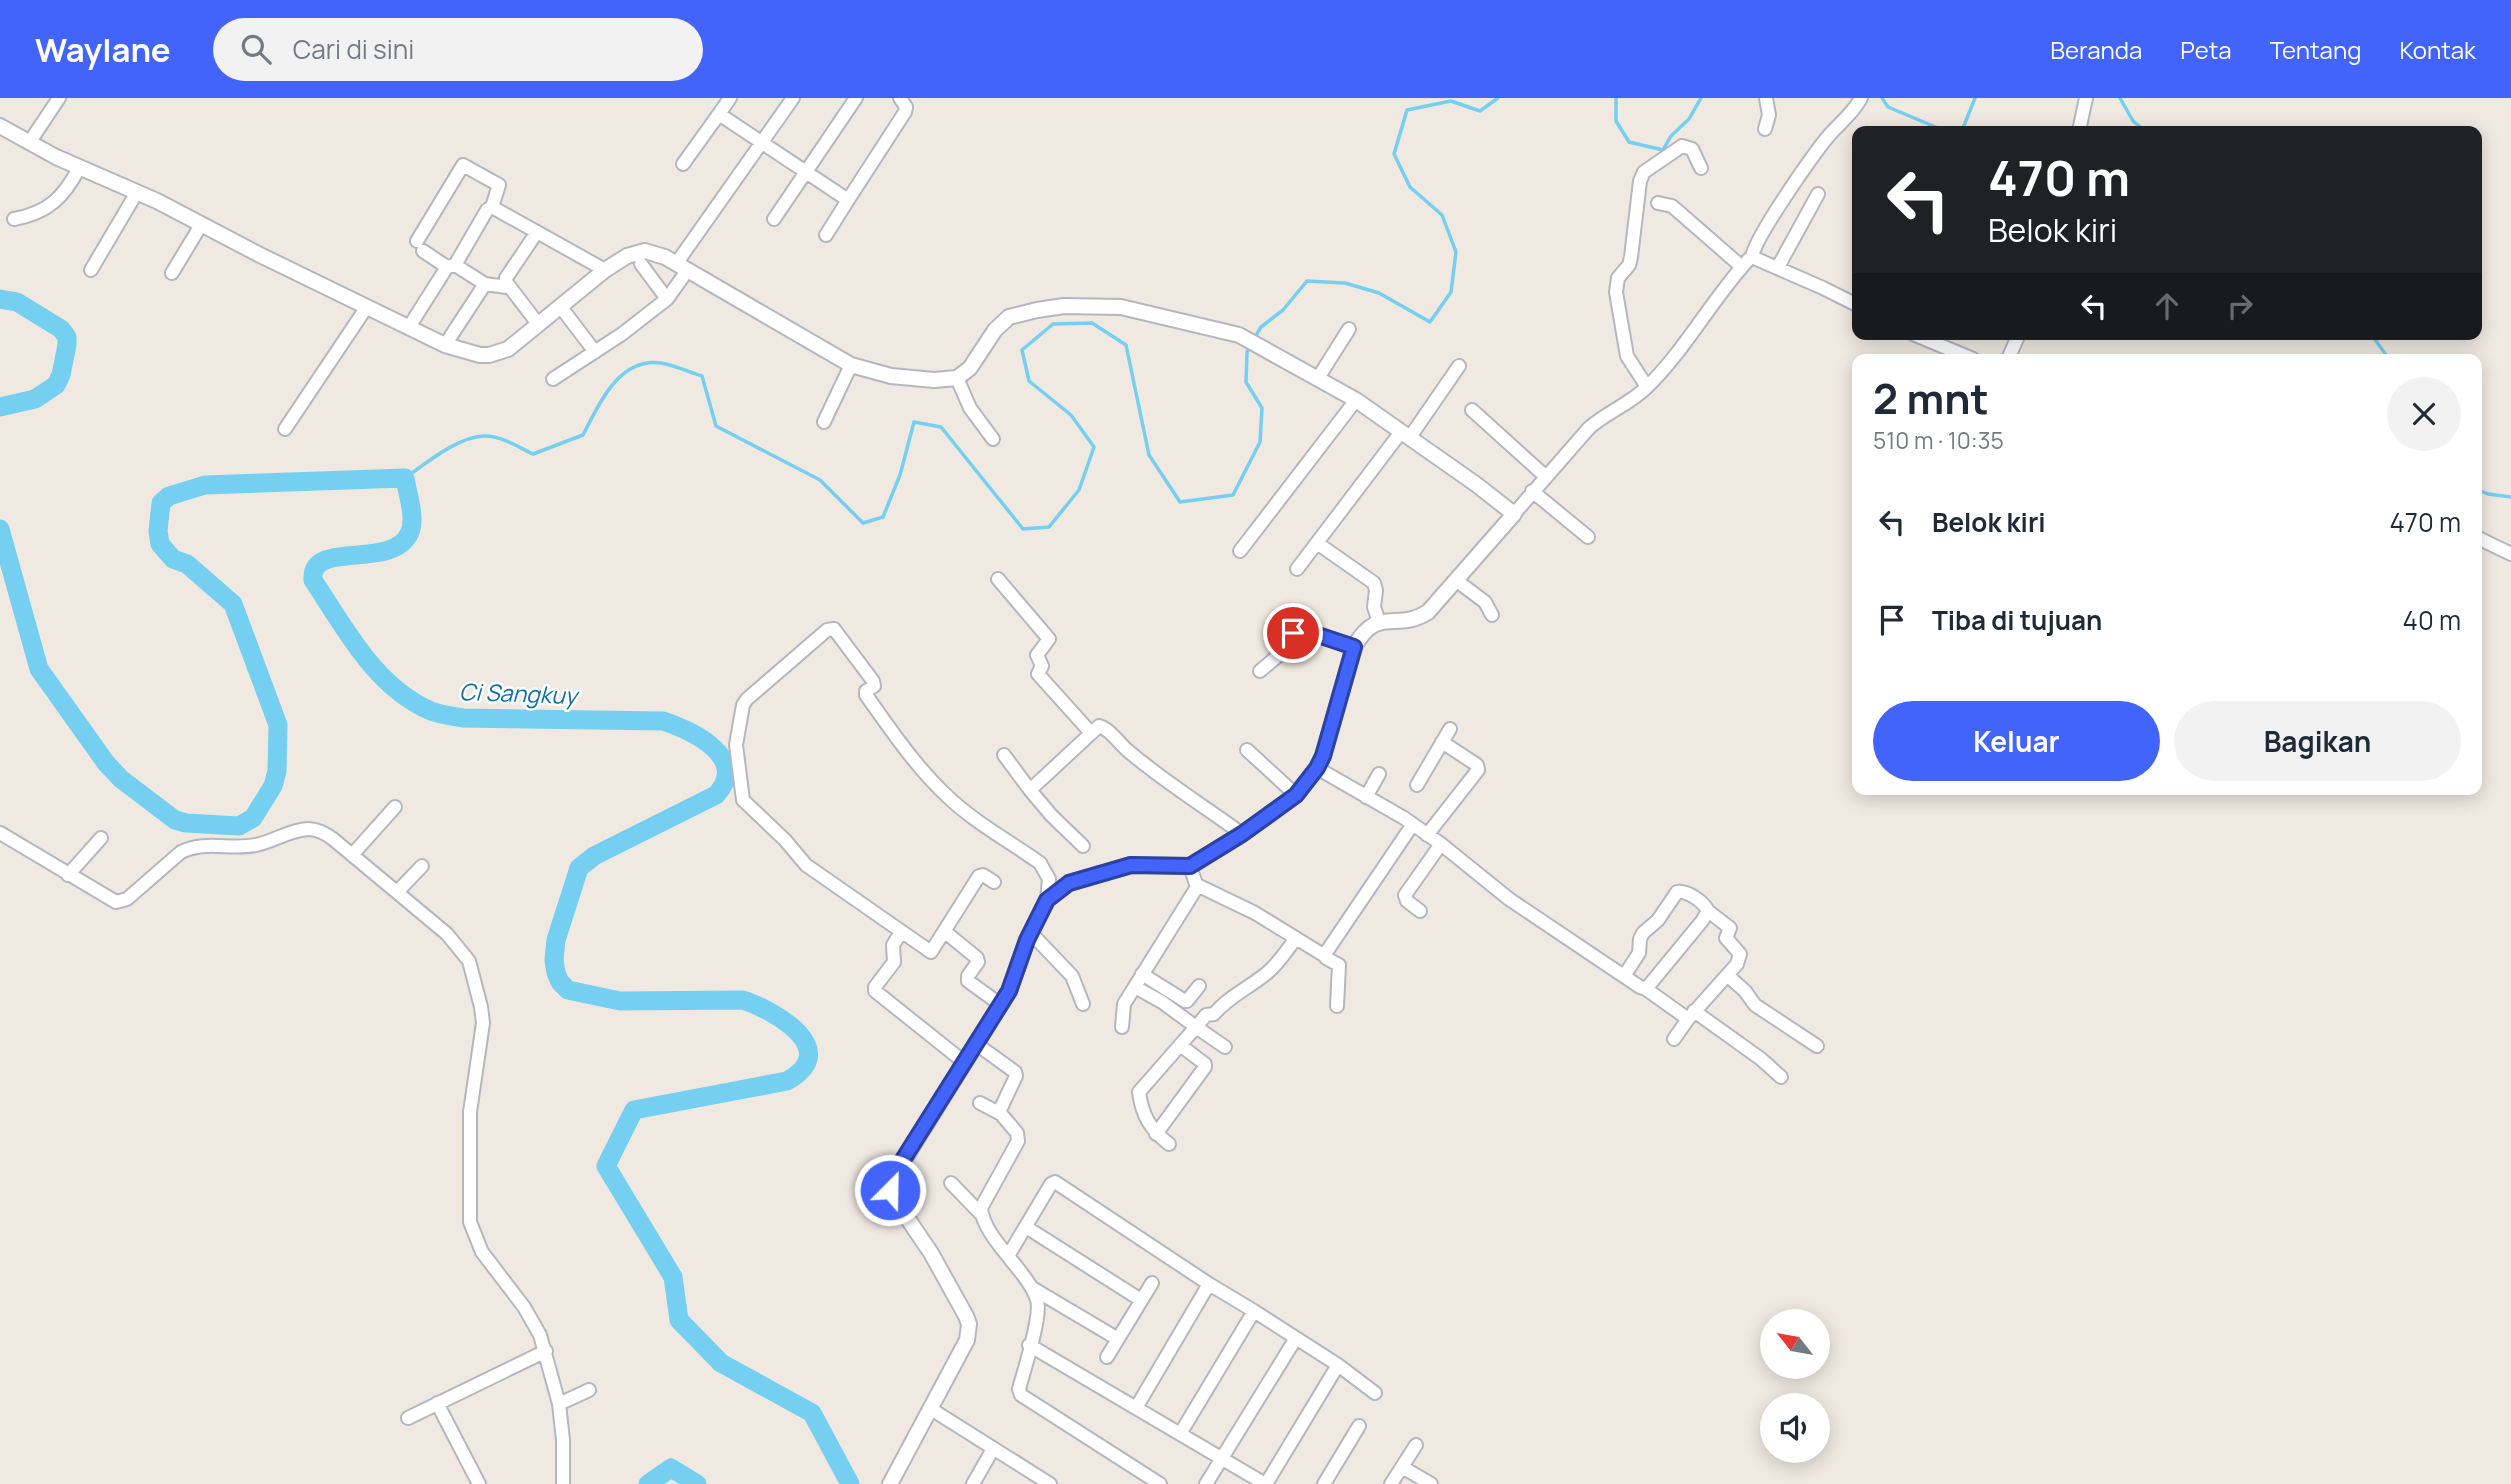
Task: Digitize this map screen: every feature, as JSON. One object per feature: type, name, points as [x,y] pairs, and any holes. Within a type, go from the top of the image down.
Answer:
[{"type":"street","points":[[29,143],[59,98]]},
{"type":"street","points":[[683,164],[730,98]]},
{"type":"street","points":[[553,379],[630,329],[667,299],[681,267],[793,98]]},
{"type":"street","points":[[774,219],[856,98]]},
{"type":"street","points":[[826,234],[905,112],[906,107],[900,98]]},
{"type":"street","points":[[1765,129],[1769,115],[1766,98]]},
{"type":"street","points":[[1047,900],[1069,883],[1131,865],[1190,866],[1242,834],[1296,795],[1323,756],[1354,647],[1362,632],[1376,623],[1421,617],[1428,612],[1589,428],[1624,406],[1647,387],[1752,257],[1753,250],[1764,232],[1827,137],[1856,108],[1861,98]]},
{"type":"street","points":[[2080,126],[2086,98]]},
{"type":"street","points":[[719,114],[848,200]]},
{"type":"street","points":[[0,126],[79,168],[137,192],[366,307],[445,345],[467,352],[489,355],[508,349],[605,270],[627,256],[645,251],[656,253],[851,365],[891,376],[934,380],[957,378],[970,368],[1002,323],[1017,314],[1037,310],[1091,305],[1121,307],[1239,335],[1260,344],[1356,400],[1514,514]]},
{"type":"street","points":[[1647,387],[1627,356],[1616,292],[1618,278],[1629,265],[1631,257],[1640,181],[1644,172],[1682,146],[1692,149],[1701,168]]},
{"type":"street","points":[[409,327],[451,266],[487,210],[492,207],[499,185],[463,165],[420,246],[451,266],[485,284],[507,287]]},
{"type":"street","points":[[14,219],[37,212],[64,194],[79,168]]},
{"type":"street","points":[[91,270],[137,192]]},
{"type":"street","points":[[1778,267],[1818,194]]},
{"type":"street","points":[[1658,203],[1672,206],[1742,267]]},
{"type":"street","points":[[492,207],[605,270]]},
{"type":"street","points":[[172,273],[201,225]]},
{"type":"street","points":[[537,232],[506,278],[507,287],[538,324]]},
{"type":"street","points":[[1752,257],[1852,303]]},
{"type":"street","points":[[641,264],[667,299]]},
{"type":"street","points":[[445,345],[485,284]]},
{"type":"street","points":[[560,306],[595,352]]},
{"type":"street","points":[[285,429],[366,307]]},
{"type":"street","points":[[1318,378],[1349,329]]},
{"type":"street","points":[[1927,340],[1961,354]]},
{"type":"street","points":[[824,422],[851,365]]},
{"type":"street","points":[[1297,569],[1459,366]]},
{"type":"street","points":[[957,378],[970,408],[993,439]]},
{"type":"street","points":[[1240,551],[1356,400]]},
{"type":"street","points":[[1472,411],[1545,476]]},
{"type":"street","points":[[1532,491],[1588,537]]},
{"type":"street","points":[[2482,540],[2511,554]]},
{"type":"street","points":[[1317,543],[1374,583],[1376,623]]},
{"type":"street","points":[[998,579],[1048,637],[1049,642],[1037,656],[1042,666],[1038,674],[1091,733]]},
{"type":"street","points":[[1457,581],[1485,602],[1492,615]]},
{"type":"street","points":[[890,1484],[967,1340],[969,1324],[932,1253],[893,1197],[890,1184],[1009,991],[1030,932],[1047,900],[1049,882],[1040,863],[952,801],[917,765],[866,695],[866,691],[874,686],[873,681],[838,632],[829,628],[747,699],[743,705],[736,745],[743,800],[785,840],[806,865],[931,952],[979,876],[984,875],[994,882]]},
{"type":"street","points":[[1261,671],[1279,655],[1286,638],[1293,633],[1318,635],[1354,647]]},
{"type":"street","points":[[1030,790],[1099,726],[1164,779],[1242,834]]},
{"type":"street","points":[[1417,785],[1450,729]]},
{"type":"street","points":[[1427,835],[1478,770],[1477,765],[1442,742]]},
{"type":"street","points":[[1247,750],[1296,795]]},
{"type":"street","points":[[1004,755],[1051,815],[1083,846]]},
{"type":"street","points":[[1317,768],[1413,824],[1509,899],[1624,976],[1761,1059],[1781,1077]]},
{"type":"street","points":[[1366,797],[1379,774]]},
{"type":"street","points":[[352,855],[395,807]]},
{"type":"street","points":[[1325,956],[1413,824]]},
{"type":"street","points":[[0,834],[112,900],[122,902],[190,847],[257,845],[296,830],[312,829],[325,833],[447,934],[468,961],[483,1023],[470,1112],[470,1222],[482,1252],[529,1315],[546,1351],[559,1404],[563,1440],[563,1484]]},
{"type":"street","points":[[68,875],[101,838]]},
{"type":"street","points":[[1420,911],[1407,901],[1405,895],[1441,844]]},
{"type":"street","points":[[398,891],[422,866]]},
{"type":"street","points":[[1190,866],[1197,885],[1255,913],[1339,965],[1337,1006]]},
{"type":"street","points":[[1122,1027],[1124,1004],[1197,885]]},
{"type":"street","points":[[1624,976],[1639,953],[1643,933],[1658,920],[1679,890],[1705,905],[1708,911],[1730,928],[1726,939],[1741,957],[1674,1039]]},
{"type":"street","points":[[1646,989],[1708,911]]},
{"type":"street","points":[[944,931],[978,960],[968,981],[1001,1005]]},
{"type":"street","points":[[901,932],[893,945],[894,962],[875,987],[875,991],[964,1062]]},
{"type":"street","points":[[1030,932],[1072,976],[1083,1004]]},
{"type":"street","points":[[1169,1144],[1156,1134],[1146,1121],[1139,1092],[1206,1015],[1214,1014],[1228,998],[1236,996],[1267,973],[1296,938]]},
{"type":"street","points":[[1142,974],[1185,1001],[1199,986]]},
{"type":"street","points":[[1727,975],[1745,991],[1755,1005],[1817,1046]]},
{"type":"street","points":[[1135,987],[1162,1002],[1225,1047]]},
{"type":"street","points":[[975,1043],[1015,1072],[1016,1081],[1001,1114]]},
{"type":"street","points":[[1156,1134],[1205,1067],[1205,1063],[1180,1045]]},
{"type":"street","points":[[980,1103],[1001,1114],[1017,1133],[1018,1141],[982,1204],[981,1214]]},
{"type":"street","points":[[1007,1256],[1051,1184],[1055,1182],[1338,1365],[1375,1392]]},
{"type":"street","points":[[951,1183],[981,1214],[1037,1300],[1038,1310],[1019,1389],[1021,1395],[1160,1484]]},
{"type":"street","points":[[1026,1227],[1141,1300]]},
{"type":"street","points":[[1107,1357],[1152,1283]]},
{"type":"street","points":[[1136,1408],[1209,1284]]},
{"type":"street","points":[[1031,1288],[1118,1339]]},
{"type":"street","points":[[1180,1434],[1254,1311]]},
{"type":"street","points":[[1206,1484],[1296,1338]]},
{"type":"street","points":[[1029,1345],[1266,1484],[1338,1365]]},
{"type":"street","points":[[408,1418],[546,1351]]},
{"type":"street","points":[[559,1404],[589,1390]]},
{"type":"street","points":[[437,1403],[479,1484]]},
{"type":"street","points":[[931,1409],[1050,1484]]},
{"type":"street","points":[[1324,1484],[1359,1426]]},
{"type":"street","points":[[1391,1484],[1416,1445]]},
{"type":"street","points":[[973,1484],[993,1449]]},
{"type":"street","points":[[1402,1467],[1431,1484]]},
{"type":"waterway","points":[[1254,339],[1261,327],[1283,310],[1307,281],[1345,283],[1379,293],[1430,322],[1451,292],[1456,252],[1442,215],[1410,187],[1394,154],[1407,110],[1451,101],[1480,111],[1498,98]]},
{"type":"waterway","points":[[1616,98],[1616,121],[1629,142],[1663,150],[1671,136],[1689,119],[1701,98]]},
{"type":"waterway","points":[[1882,98],[1888,107],[1933,126]]},
{"type":"waterway","points":[[1964,126],[1975,98]]},
{"type":"waterway","points":[[2120,98],[2133,121],[2139,126]]},
{"type":"waterway","name":"Ci Sangkuy","points":[[0,299],[17,302],[61,329],[67,337],[61,375],[56,385],[35,399],[0,407]]},
{"type":"waterway","points":[[405,478],[444,451],[477,437],[499,438],[533,454],[583,435],[604,397],[622,375],[633,367],[646,363],[661,363],[702,376],[716,426],[820,480],[863,523],[883,517],[900,475],[914,422],[941,427],[1023,529],[1049,527],[1079,490],[1094,447],[1071,415],[1029,381],[1022,350],[1053,324],[1092,323],[1126,345],[1149,455],[1180,502],[1233,495],[1260,442],[1262,408],[1246,382],[1247,352],[1251,346]]},
{"type":"waterway","points":[[2375,340],[2385,354]]},
{"type":"waterway","name":"Ci Sangkuy","points":[[0,529],[39,669],[106,763],[121,779],[175,820],[239,826],[253,818],[273,786],[277,771],[278,725],[233,604],[187,564],[173,559],[160,544],[158,531],[161,503],[169,496],[205,485],[405,478],[412,526],[401,544],[371,554],[324,560],[316,568],[313,580],[363,654],[393,687],[431,711],[447,715],[463,718],[663,721],[689,732],[714,748],[726,769],[725,782],[716,795],[594,856],[579,868],[556,940],[556,973],[568,990],[620,1001],[743,1000],[786,1022],[806,1045],[808,1057],[803,1069],[787,1081],[634,1110],[606,1166],[673,1277],[679,1320],[721,1363],[812,1413],[850,1484]]},
{"type":"waterway","points":[[2482,492],[2511,497]]},
{"type":"waterway","name":"Ci Sangkuy","points":[[648,1484],[671,1468],[697,1484]]},
{"type":"route","points":[[890,1190],[892,1177],[1009,991],[1027,940],[1047,900],[1069,883],[1131,865],[1190,866],[1242,834],[1296,795],[1317,768],[1323,756],[1354,647],[1318,635],[1293,633]]}]
